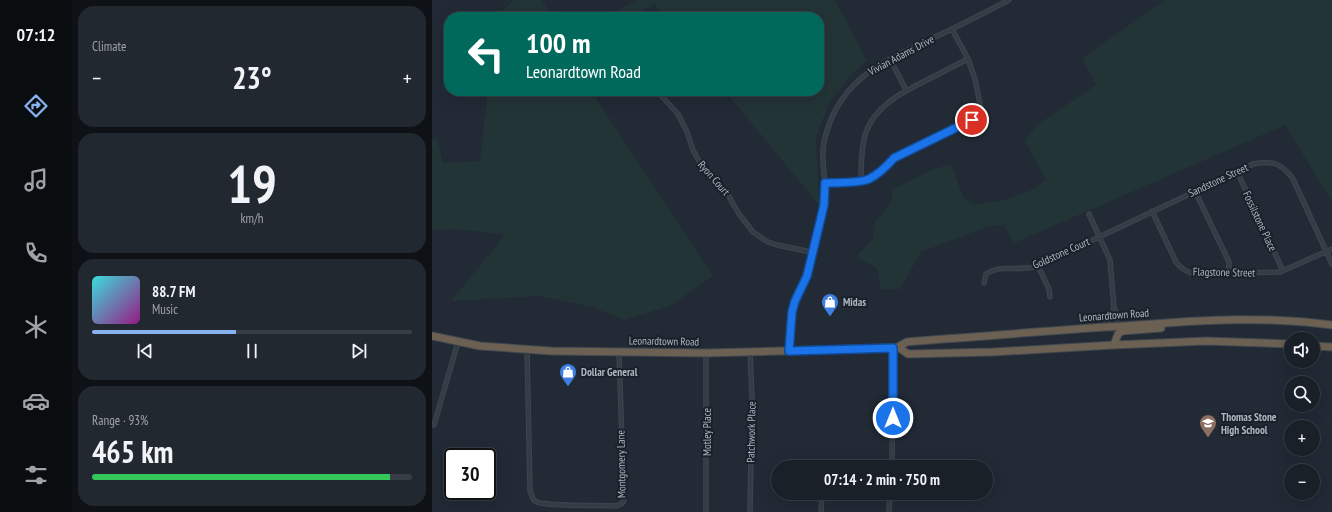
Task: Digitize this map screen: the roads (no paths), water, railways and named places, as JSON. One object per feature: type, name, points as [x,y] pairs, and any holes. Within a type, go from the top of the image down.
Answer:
[{"type":"highway","name":"Leonardtown Road","points":[[432,336],[494,348],[750,352],[896,347],[907,342],[1102,326],[1178,322],[1255,319],[1324,324],[1332,326]]},
{"type":"highway","points":[[1114,344],[1118,334],[1122,331],[1168,327],[1178,322]]},
{"type":"highway","points":[[1075,347],[1089,342],[1111,339],[1117,326]]},
{"type":"highway","name":"Leonardtown Road","points":[[896,347],[908,354],[993,352],[1114,344],[1206,341],[1284,344]]},
{"type":"highway","points":[[1320,346],[1332,347]]},
{"type":"street","name":"Vivian Adams Drive","points":[[789,351],[792,312],[795,301],[807,276],[824,205],[825,183],[823,148],[827,128],[836,107],[845,94],[860,78],[890,59],[1009,0]]},
{"type":"street","points":[[825,183],[861,181],[870,178],[884,168],[894,158],[982,114],[975,79],[968,60],[952,29]]},
{"type":"street","points":[[890,59],[906,90]]},
{"type":"street","points":[[861,181],[861,160],[865,135],[879,110],[893,98],[906,90],[968,60]]},
{"type":"street","name":"Ryon Court","points":[[662,96],[678,114],[701,165],[711,177],[724,188],[739,214],[753,232],[777,246],[812,252]]},
{"type":"street","name":"Sandstone Street","points":[[1100,236],[1237,171],[1254,164],[1265,162],[1281,166],[1293,179],[1332,264]]},
{"type":"street","name":"Fossilstone Place","points":[[1237,171],[1283,271]]},
{"type":"street","points":[[1195,191],[1228,262],[1229,273]]},
{"type":"street","name":"Flagstone Street","points":[[1152,212],[1179,267],[1194,274],[1280,272],[1332,249]]},
{"type":"street","points":[[1089,214],[1110,260],[1114,308],[1118,319],[1117,326]]},
{"type":"street","name":"Goldstone Court","points":[[984,283],[986,274],[993,269],[1038,266],[1100,236]]},
{"type":"street","points":[[1038,266],[1049,288],[1050,297]]},
{"type":"street","points":[[1102,326],[1109,319],[1114,308]]},
{"type":"street","points":[[1324,324],[1332,320]]},
{"type":"street","points":[[434,425],[458,342]]},
{"type":"street","points":[[892,460],[896,347]]},
{"type":"street","name":"Montgomery Lane","points":[[527,349],[530,490],[533,498],[536,502],[546,504],[616,506],[624,501],[619,351]]},
{"type":"street","name":"Motley Place","points":[[706,352],[706,512]]},
{"type":"street","name":"Patchwork Place","points":[[750,352],[752,398],[750,512]]},
{"type":"street","points":[[821,512],[822,500]]},
{"type":"street","points":[[889,512],[890,500]]},
{"type":"place","name":"Midas","points":[[830,317]]},
{"type":"place","name":"Dollar General","points":[[568,387]]},
{"type":"place","name":"Thomas Stone High School","points":[[1208,438]]}]
